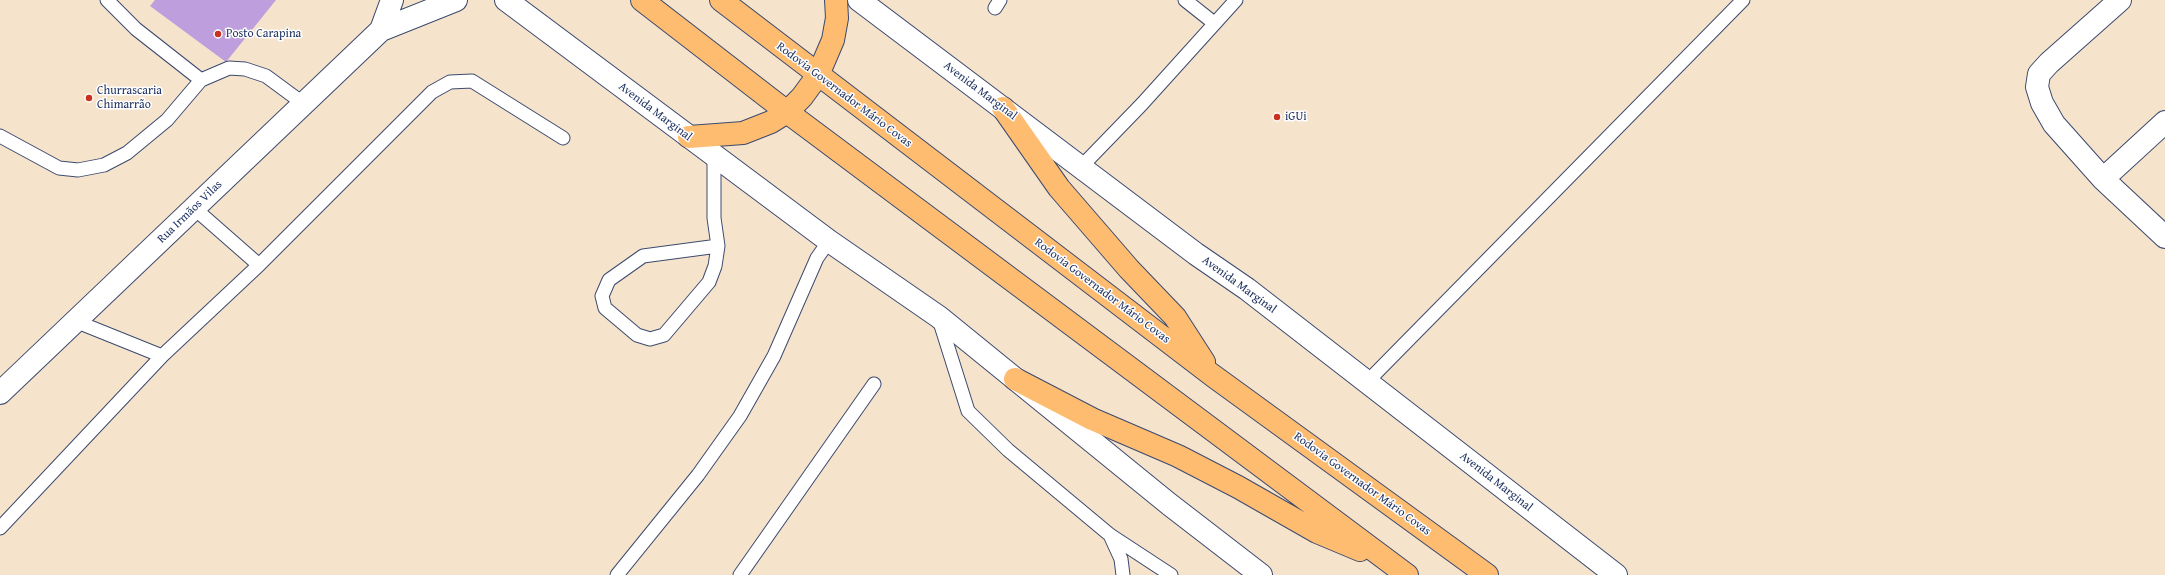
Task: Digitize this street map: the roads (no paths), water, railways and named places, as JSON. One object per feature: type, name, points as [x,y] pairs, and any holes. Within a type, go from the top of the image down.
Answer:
[{"type":"main road","points":[[642,0],[787,112],[1400,570]]},
{"type":"main road","name":"Rodovia Governador Mário Covas","points":[[721,0],[1212,375],[1487,575]]},
{"type":"main road","points":[[689,137],[743,133],[771,122],[787,112],[802,97],[818,75],[833,40],[837,18],[836,0]]},
{"type":"main road","points":[[1003,108],[1059,188],[1129,269],[1175,317],[1212,375]]},
{"type":"main road","points":[[1015,379],[1092,419],[1178,456],[1232,483],[1317,532],[1400,570]]},
{"type":"street","name":"Rua Irmãos Vilas","points":[[381,30],[392,0]]},
{"type":"street","name":"Rua Irmãos Vilas","points":[[0,393],[381,30],[456,0]]},
{"type":"street","name":"Avenida Marginal","points":[[506,0],[829,241],[939,317],[1168,504],[1261,575]]},
{"type":"street","name":"Avenida Marginal","points":[[859,0],[1196,254],[1247,289],[1616,575]]},
{"type":"street","points":[[2120,0],[2049,64],[2040,74],[2037,87],[2042,103],[2054,124],[2103,178],[2165,237]]},
{"type":"street","points":[[2103,178],[2165,122]]},
{"type":"lane","points":[[107,0],[136,29],[201,80]]},
{"type":"lane","points":[[1185,0],[1214,23]]},
{"type":"lane","points":[[1081,167],[1162,82],[1236,0]]},
{"type":"lane","points":[[1367,382],[1743,0]]},
{"type":"lane","points":[[0,136],[60,168],[78,170],[104,165],[127,154],[167,120],[201,80],[229,68],[245,69],[266,76],[304,104]]},
{"type":"lane","points":[[0,528],[162,356],[259,265],[432,92],[450,82],[472,81],[563,138]]},
{"type":"lane","points":[[714,155],[714,218],[718,246],[715,266],[709,282],[664,335],[650,339],[637,335],[606,308],[602,296],[609,280],[643,256],[718,246]]},
{"type":"lane","points":[[194,208],[259,265]]},
{"type":"lane","points":[[617,575],[698,475],[740,416],[774,356],[817,258],[829,241]]},
{"type":"lane","points":[[939,317],[968,411],[1008,450],[1110,535],[1171,575]]},
{"type":"lane","points":[[75,321],[162,356]]},
{"type":"lane","points":[[740,575],[874,384]]},
{"type":"lane","points":[[1110,535],[1121,558],[1123,575]]},
{"type":"place","name":"Posto Carapina","points":[[218,34]]},
{"type":"place","name":"Churrascaria Chimarrão","points":[[89,98]]},
{"type":"place","name":"iGUi","points":[[1277,117]]}]
